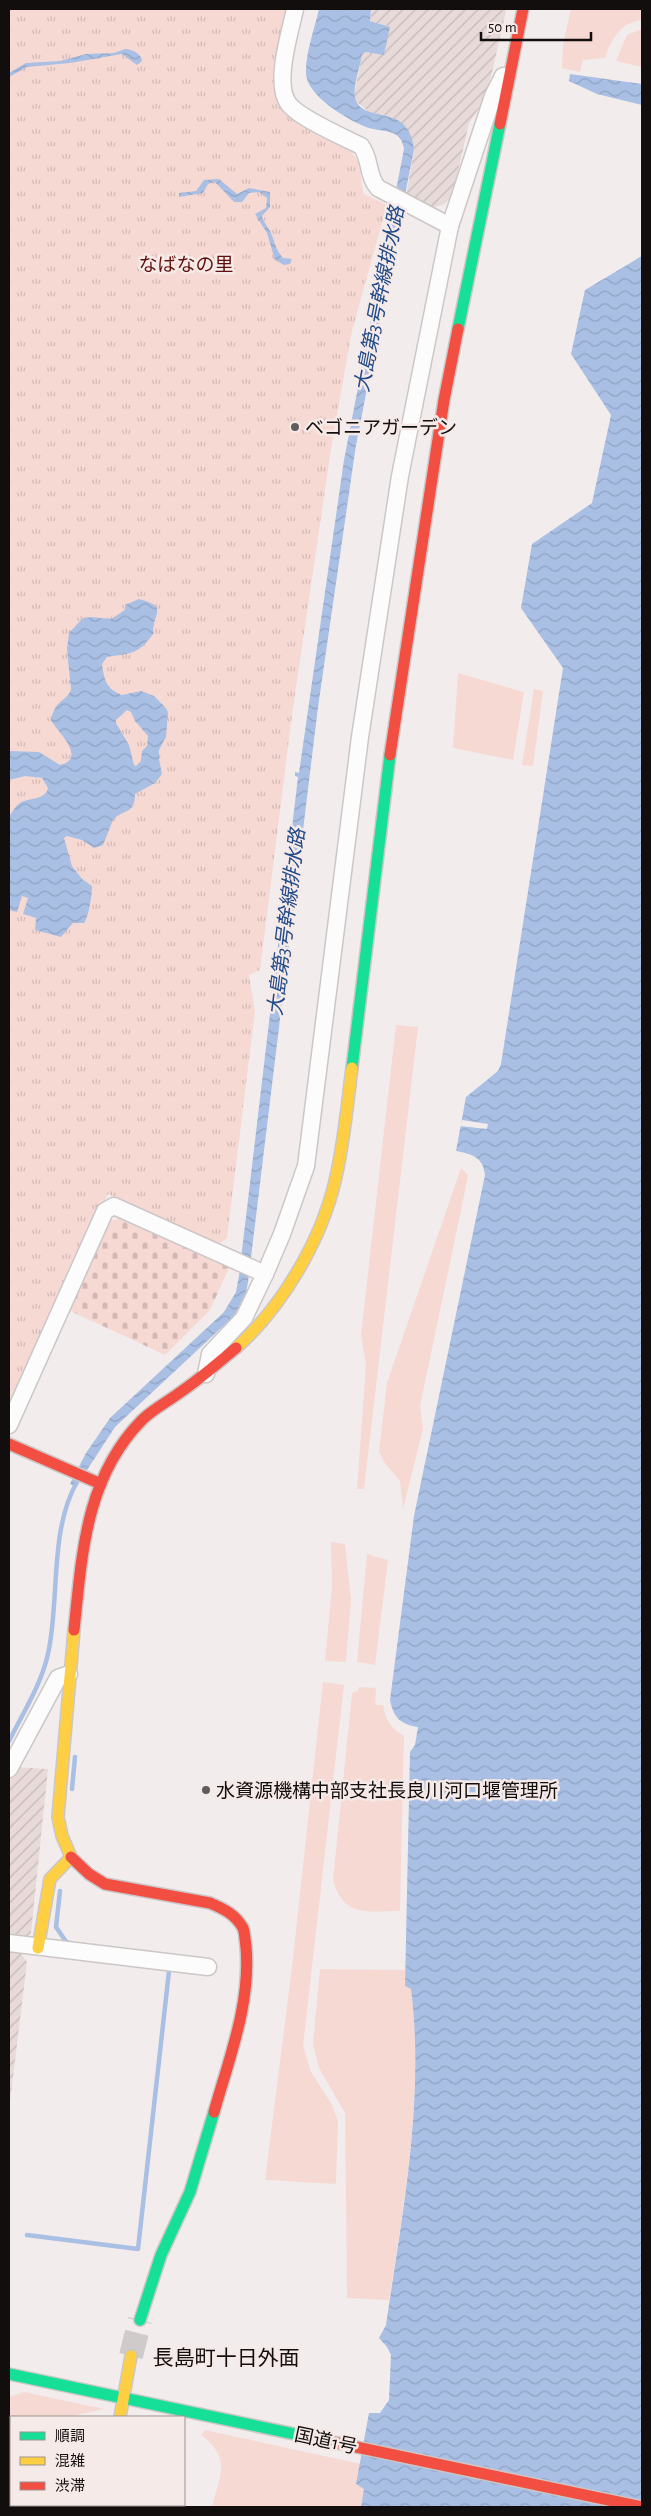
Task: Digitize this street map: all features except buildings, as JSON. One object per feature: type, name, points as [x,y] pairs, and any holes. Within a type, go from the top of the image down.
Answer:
[{"type":"main road","points":[[140,2320],[162,2255],[190,2192],[201,2159],[240,2018],[247,1963],[246,1945],[244,1930],[236,1918],[224,1909],[210,1904],[105,1884],[89,1874],[71,1857],[62,1836],[58,1817],[69,1674],[82,1554],[95,1482],[118,1448],[143,1419],[206,1374],[268,1314],[308,1256],[335,1182],[344,1134],[392,737],[444,400],[523,9]]},
{"type":"main road","points":[[9,1444],[95,1482]]},
{"type":"main road","points":[[38,1948],[50,1878],[71,1857]]},
{"type":"main road","points":[[120,2416],[131,2356]]},
{"type":"main road","name":"国道1号","points":[[9,2374],[642,2507]]},
{"type":"street","points":[[295,9],[282,71],[283,90],[288,104],[299,113],[361,146],[368,156],[372,182],[388,194],[450,226]]},
{"type":"street","points":[[206,1374],[210,1354],[244,1318],[259,1271],[282,1234],[306,1166],[360,737],[398,486],[450,226],[493,96],[513,53],[512,9]]},
{"type":"street","points":[[9,1425],[105,1211],[114,1206],[259,1271]]},
{"type":"street","points":[[9,1769],[58,1678],[69,1674]]},
{"type":"street","points":[[9,1943],[208,1967]]},
{"type":"shaded area","points":[[371,9],[504,9],[506,11],[486,98],[469,123],[452,197],[444,204],[432,208],[406,197],[414,149],[392,117],[369,112],[357,102],[354,95],[362,55],[365,52],[384,55],[389,27],[370,21]]},
{"type":"shaded area","points":[[15,1767],[48,1769],[31,1933],[26,1938],[9,1935],[9,1780]]},
{"type":"shaded area","points":[[9,1949],[18,1950],[27,1962],[9,2110]]},
{"type":"shaded area","points":[[9,2485],[10,2506],[94,2506],[93,2507],[9,2507]]},
{"type":"green space","name":"なばなの里","points":[[9,9],[286,9],[274,65],[275,95],[283,109],[296,122],[352,153],[359,165],[364,194],[387,205],[352,331],[331,449],[292,715],[260,970],[249,975],[255,1011],[227,1238],[219,1244],[108,1194],[9,1409]]},
{"type":"green space","points":[[571,9],[642,9],[642,20],[622,28],[614,38],[605,58],[583,60],[580,72],[562,68],[563,44]]},
{"type":"green space","points":[[642,29],[642,67],[616,61],[627,35]]},
{"type":"green space","points":[[458,673],[524,692],[513,760],[453,748]]},
{"type":"green space","points":[[534,689],[543,691],[533,766],[522,765]]},
{"type":"green space","points":[[396,1025],[418,1027],[364,1489],[357,1489],[366,1365],[361,1335]]},
{"type":"green space","points":[[461,1168],[468,1175],[420,1406],[423,1429],[403,1509],[400,1481],[384,1462],[379,1451],[387,1383]]},
{"type":"green space","points":[[120,1218],[229,1268],[210,1310],[165,1355],[66,1309],[107,1222]]},
{"type":"green space","points":[[331,1542],[345,1544],[351,1600],[346,1662],[325,1661],[332,1586]]},
{"type":"green space","points":[[367,1554],[388,1560],[375,1665],[357,1662]]},
{"type":"green space","points":[[323,1682],[344,1685],[303,2046],[311,2072],[331,2103],[338,2121],[336,2184],[265,2180],[292,1967]]},
{"type":"green space","points":[[359,1687],[376,1688],[375,1705],[383,1705],[389,1723],[404,1736],[400,1911],[367,1911],[350,1907],[343,1901],[333,1880],[352,1693],[358,1691]]},
{"type":"green space","points":[[320,1969],[406,1970],[405,1986],[411,1989],[415,2067],[414,2106],[401,2222],[389,2300],[347,2298],[345,2113],[319,2068],[313,2044]]},
{"type":"green space","points":[[24,2392],[104,2409],[72,2416],[10,2416],[10,2428],[9,2397]]},
{"type":"green space","points":[[205,2430],[361,2464],[356,2484],[365,2489],[361,2507],[212,2507],[221,2468],[217,2452],[201,2435]]},
{"type":"water","points":[[319,9],[371,9],[370,21],[390,27],[384,55],[365,52],[362,55],[355,97],[359,106],[366,110],[395,119],[404,124],[410,134],[414,149],[356,445],[318,707],[248,1282],[246,1293],[234,1316],[115,1427],[76,1487],[70,1484],[86,1453],[110,1418],[224,1312],[236,1292],[239,1276],[298,777],[295,776],[295,772],[299,773],[344,460],[404,149],[399,137],[395,134],[366,127],[348,118],[328,105],[313,90],[308,81],[306,66]]},
{"type":"water","points":[[125,49],[136,52],[142,58],[142,61],[137,65],[122,54],[70,63],[27,67],[9,77],[9,73],[26,63],[60,61],[86,54],[114,53]]},
{"type":"water","points":[[570,74],[642,84],[642,105],[597,94],[569,81]]},
{"type":"water","points":[[219,179],[237,194],[249,188],[270,192],[270,207],[262,216],[280,255],[283,258],[292,259],[290,264],[284,265],[275,260],[267,233],[255,214],[266,208],[267,198],[259,192],[249,193],[242,202],[234,202],[215,182],[208,184],[203,193],[179,197],[179,193],[196,191],[204,180]]},
{"type":"water","points":[[642,256],[642,2507],[361,2507],[364,2489],[356,2484],[369,2413],[380,2413],[389,2400],[391,2355],[379,2338],[386,2325],[405,2200],[410,2158],[415,2073],[415,2031],[411,1989],[405,1986],[410,1752],[415,1745],[418,1727],[402,1722],[396,1716],[390,1700],[414,1516],[485,1175],[482,1164],[476,1157],[456,1151],[466,1097],[498,1071],[501,1064],[563,668],[521,608],[532,544],[592,503],[611,415],[571,354],[585,290]]},
{"type":"water","points":[[139,599],[157,608],[153,634],[143,646],[133,652],[107,657],[102,664],[104,674],[109,687],[117,693],[122,695],[141,691],[154,696],[168,712],[166,737],[159,750],[162,774],[155,783],[135,794],[135,801],[131,808],[113,820],[103,845],[94,848],[82,840],[67,836],[64,838],[72,866],[82,879],[92,886],[86,920],[84,923],[73,923],[61,937],[35,930],[36,918],[23,914],[28,898],[22,896],[17,912],[9,910],[9,816],[20,803],[44,795],[48,788],[42,778],[25,776],[9,780],[9,751],[39,752],[60,765],[68,762],[71,757],[71,751],[51,720],[55,708],[66,698],[71,690],[67,649],[69,633],[83,618],[111,619],[125,610],[125,605]],"holes":[[[127,710],[131,712],[135,721],[148,736],[147,746],[142,751],[141,761],[136,766],[134,765],[129,745],[116,723],[116,720]]]},
{"type":"pier","points":[[462,1120],[488,1124],[487,1129],[460,1126]]},
{"type":"waterway","name":"大島第3号幹線排水路","points":[[9,1741],[36,1688],[48,1654],[52,1633],[56,1566],[62,1522],[68,1501],[77,1482]]},
{"type":"waterway","points":[[72,1789],[75,1757]]},
{"type":"waterway","points":[[60,1891],[56,1927],[67,1943],[70,1943]]},
{"type":"waterway","points":[[27,2235],[138,2249],[169,1971]]},
{"type":"tunnel","points":[[131,2356],[140,2320]]},
{"type":"traffic: fast","points":[[458,329],[500,124]]},
{"type":"traffic: fast","points":[[352,1068],[390,755]]},
{"type":"traffic: fast","points":[[140,2320],[161,2255],[190,2192],[214,2112]]},
{"type":"traffic: fast","points":[[9,2374],[323,2440]]},
{"type":"traffic: slow","points":[[236,1348],[253,1332],[284,1293],[298,1272],[320,1227],[329,1204],[338,1167],[352,1068]]},
{"type":"traffic: slow","points":[[38,1948],[50,1879],[71,1857],[62,1836],[58,1817],[74,1630]]},
{"type":"traffic: slow","points":[[120,2416],[131,2356]]},
{"type":"traffic: jam","points":[[500,124],[523,9]]},
{"type":"traffic: jam","points":[[390,755],[444,400],[458,329]]},
{"type":"traffic: jam","points":[[74,1630],[84,1546],[98,1492],[108,1467],[123,1443],[142,1420],[196,1381],[236,1348]]},
{"type":"traffic: jam","points":[[9,1444],[101,1484]]},
{"type":"traffic: jam","points":[[71,1857],[89,1874],[105,1884],[210,1903],[229,1912],[243,1928],[247,1968],[242,2010],[238,2031],[214,2112]]},
{"type":"traffic: jam","points":[[323,2440],[642,2507]]},
{"type":"place","name":"ベゴニアガーデン","points":[[295,427]]},
{"type":"place","name":"水資源機構中部支社長良川河口堰管理所","points":[[206,1790]]},
{"type":"district","name":"長島町十日外面","points":[[226,2358]]}]
